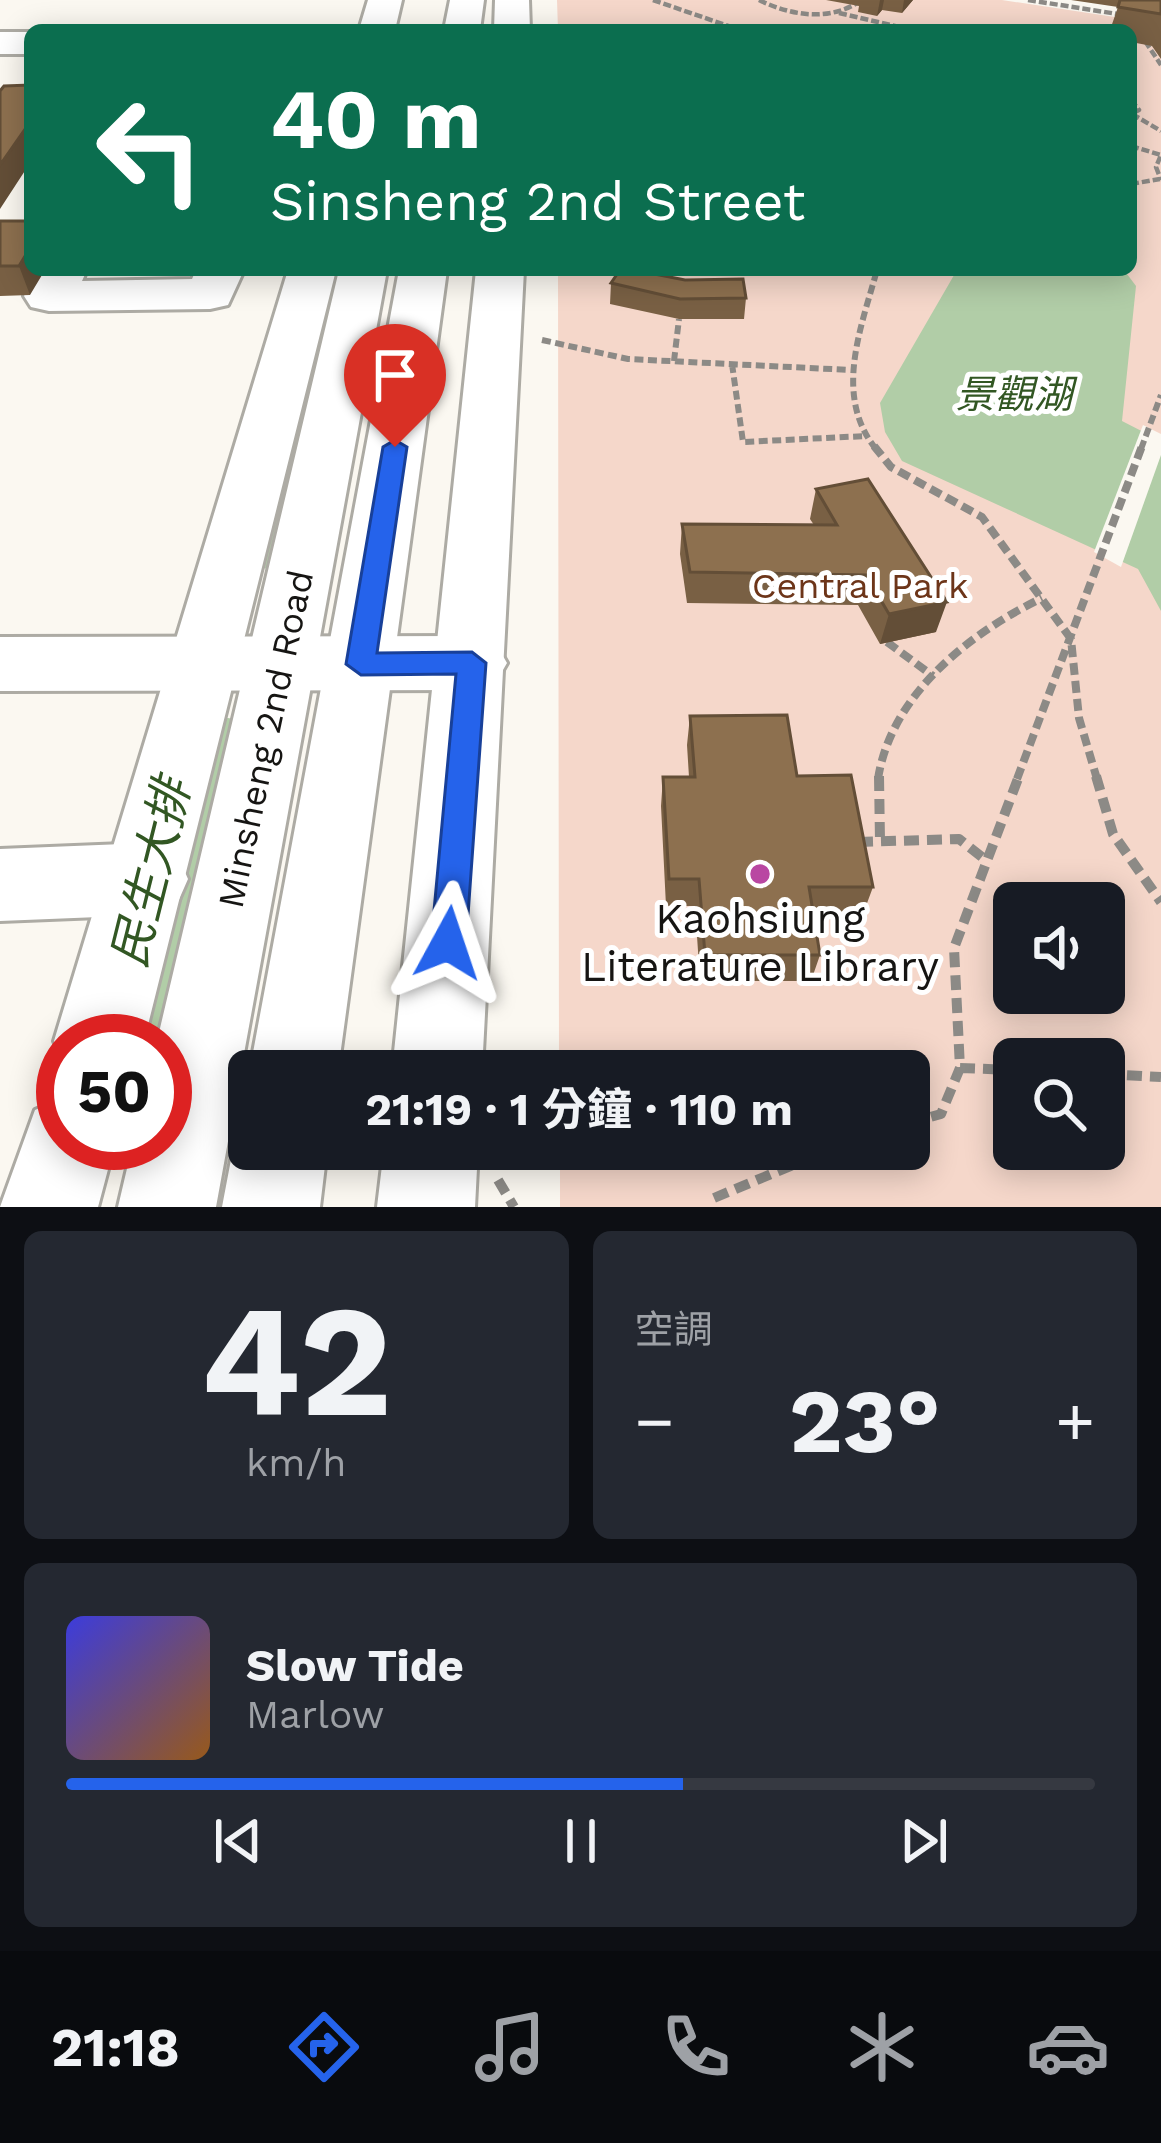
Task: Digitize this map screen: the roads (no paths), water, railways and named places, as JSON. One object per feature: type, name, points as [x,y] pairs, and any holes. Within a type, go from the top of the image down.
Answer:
[{"type":"main road","points":[[59,276],[49,296],[210,294],[218,276]]},
{"type":"main road","points":[[107,1014],[310,276]]},
{"type":"main road","name":"Minsheng 2nd Road","points":[[167,1207],[362,276]]},
{"type":"main road","name":"Minsheng 2nd Road","points":[[297,1050],[423,276]]},
{"type":"main road","points":[[439,1050],[500,276]]},
{"type":"main road","points":[[0,664],[472,663]]},
{"type":"main road","points":[[0,885],[148,879]]},
{"type":"main road","points":[[49,1207],[60,1170]]},
{"type":"main road","points":[[271,1207],[277,1170]]},
{"type":"main road","points":[[426,1207],[429,1170]]},
{"type":"water","name":"景觀湖","points":[[954,276],[1128,276],[1136,286],[1122,421],[1161,441],[1161,611],[1138,569],[902,461],[885,432],[880,403]]},
{"type":"waterway","name":"民生大排","points":[[296,449],[338,276]]},
{"type":"waterway","name":"民生大排","points":[[268,562],[296,446]]},
{"type":"waterway","name":"民生大排","points":[[215,779],[228,725]]},
{"type":"waterway","name":"民生大排","points":[[157,1014],[216,776]]},
{"type":"place","name":"Kaohsiung Literature Library","points":[[760,874]]},
{"type":"park label","name":"Central Park","points":[[860,586]]}]
